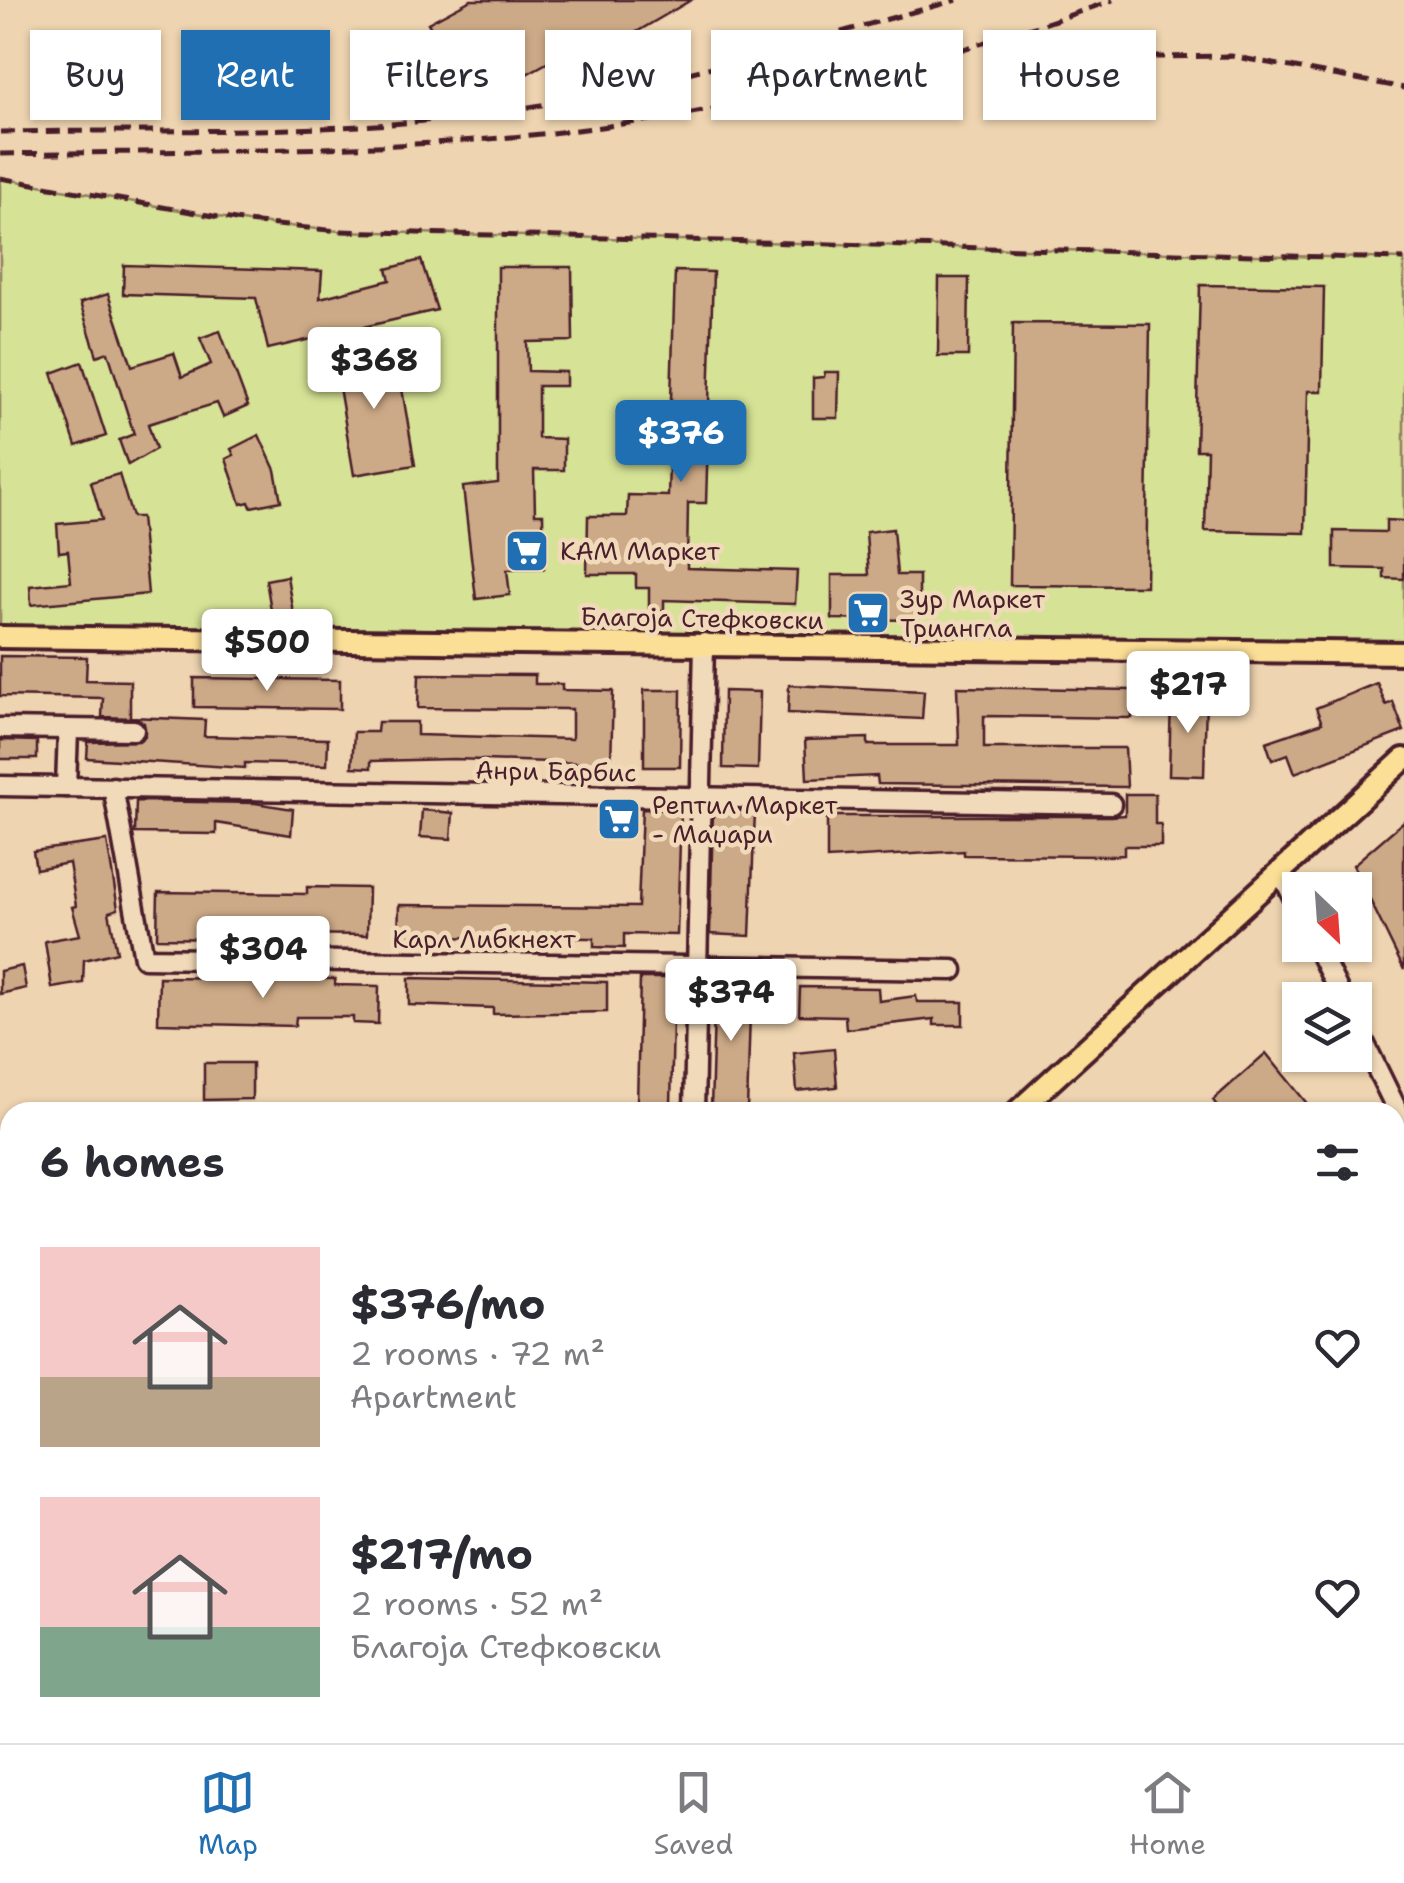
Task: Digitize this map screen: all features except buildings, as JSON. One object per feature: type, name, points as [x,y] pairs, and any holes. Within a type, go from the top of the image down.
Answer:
[{"type":"main road","name":"Благоја Стефковски","points":[[0,637],[1401,654]]},
{"type":"main road","points":[[1028,1102],[1404,759]]},
{"type":"street","points":[[694,1102],[704,643]]},
{"type":"street","points":[[0,728],[134,730]]},
{"type":"street","points":[[66,787],[68,730]]},
{"type":"street","name":"Анри Барбис","points":[[0,786],[1112,804]]},
{"type":"street","name":"Карл Либкнехт","points":[[113,787],[144,958],[953,970]]},
{"type":"street","points":[[1280,872],[1282,876]]},
{"type":"street","points":[[1372,1059],[1393,1102]]},
{"type":"green space","points":[[0,178],[247,222],[339,231],[1404,259],[1404,646],[0,637]]},
{"type":"railway","points":[[0,132],[304,129],[485,114],[664,79],[957,0]]},
{"type":"railway","points":[[0,154],[375,146],[579,130],[811,89],[963,49],[1113,0]]},
{"type":"railway","points":[[1156,57],[1231,56],[1404,88]]},
{"type":"railway","points":[[0,178],[247,222],[339,231],[1404,259]]},
{"type":"place","name":"КАМ Маркет","points":[[527,551]]},
{"type":"place","name":"Зур Маркет Триангла","points":[[868,613]]},
{"type":"place","name":"Рептил Маркет - Маџари","points":[[619,819]]}]
